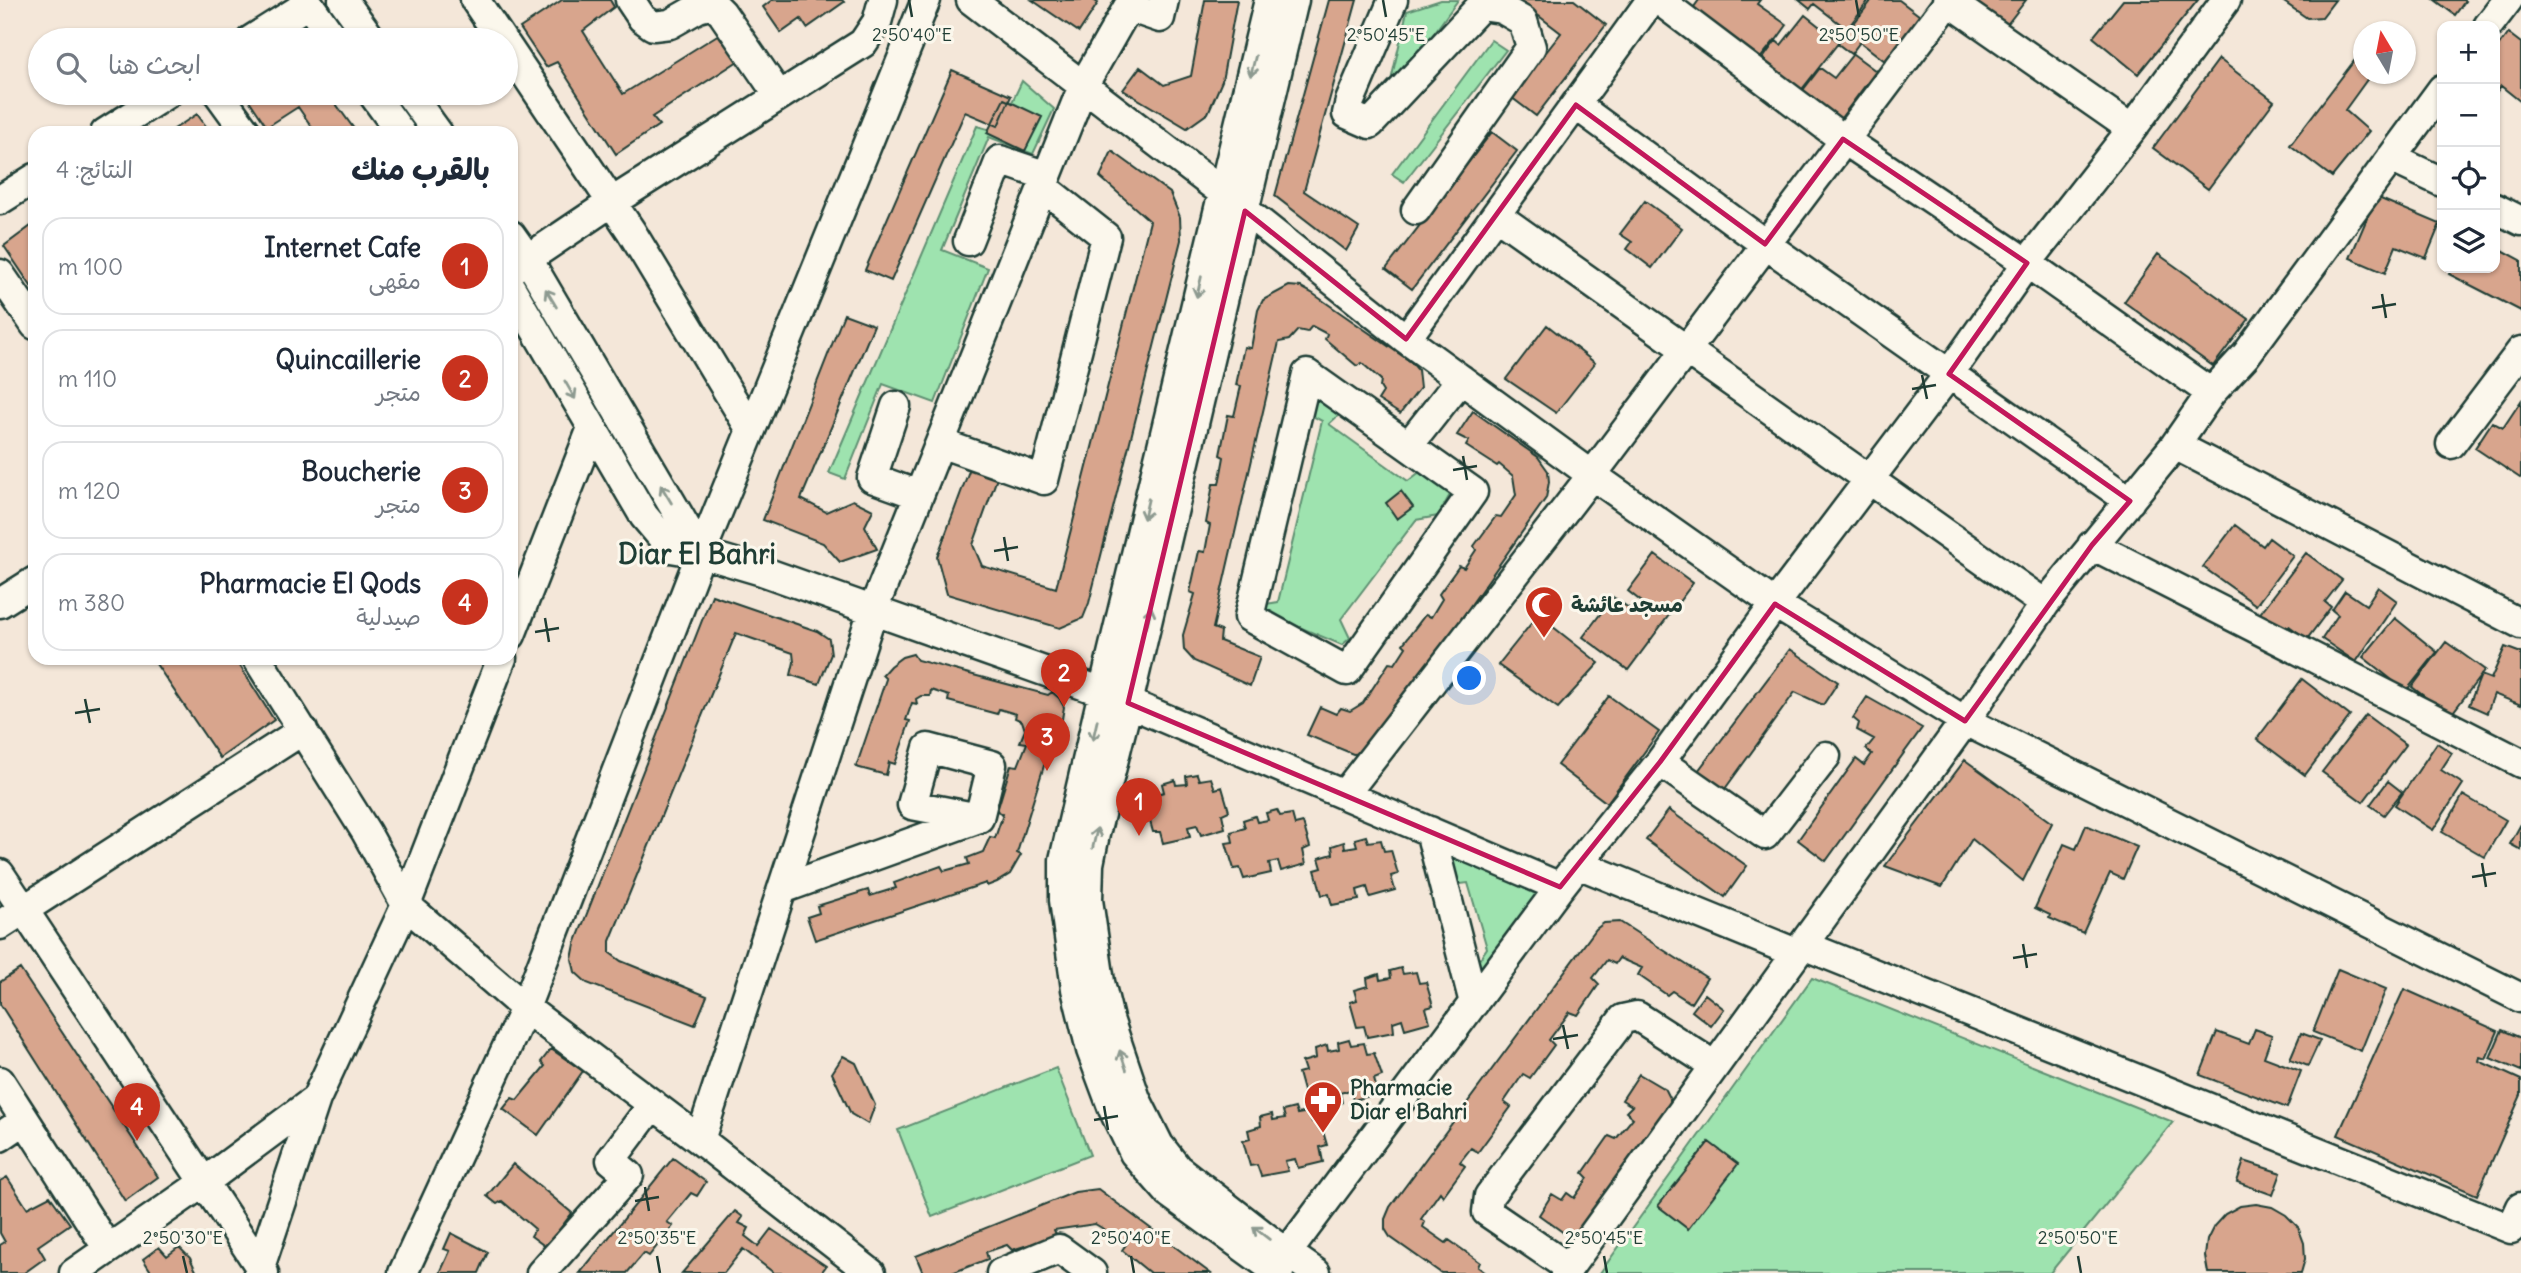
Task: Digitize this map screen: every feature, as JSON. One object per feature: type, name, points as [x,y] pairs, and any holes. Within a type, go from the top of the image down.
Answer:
[{"type":"street","points":[[343,0],[363,28]]},
{"type":"street","points":[[630,0],[642,18],[653,26],[670,24],[713,4],[779,96]]},
{"type":"street","points":[[701,553],[519,265],[612,202],[863,43],[877,22],[883,0]]},
{"type":"street","points":[[403,1273],[525,1008],[701,553],[926,0]]},
{"type":"street","points":[[971,0],[1222,192],[1406,339],[1775,604],[1965,721],[2521,998]]},
{"type":"street","points":[[700,1140],[873,610],[1083,86],[1128,7],[1160,18],[1164,0]]},
{"type":"street","points":[[1269,0],[1064,860],[1064,900],[1076,989],[1091,1050],[1113,1109],[1134,1153],[1170,1194],[1278,1267],[1316,1273]]},
{"type":"street","points":[[1278,1267],[1177,1168],[1159,1145],[1136,1099],[1109,1019],[1093,942],[1088,900],[1089,864],[1294,0]]},
{"type":"street","points":[[1393,0],[1349,101],[1347,114],[1370,124],[1481,3],[1502,9],[1523,21],[1531,47],[1416,210]]},
{"type":"street","points":[[1406,339],[1651,0]]},
{"type":"street","points":[[1658,0],[1843,139],[2027,263],[2211,393]]},
{"type":"street","points":[[1344,795],[1592,475],[1948,0],[2132,129]]},
{"type":"street","points":[[1278,1267],[1578,863],[1660,762],[1775,604],[1949,374],[2027,263],[2132,129],[2225,0]]},
{"type":"street","points":[[2492,21],[2508,0]]},
{"type":"street","points":[[269,28],[307,2],[325,28]]},
{"type":"street","points":[[487,4],[497,28]]},
{"type":"street","points":[[518,64],[612,202],[751,430]]},
{"type":"street","points":[[1715,1066],[1637,1016],[1623,1019],[1489,1196],[1487,1212],[1567,1270],[1800,949],[1965,721],[2045,604],[2175,445],[2211,393],[2246,355],[2437,96]]},
{"type":"street","points":[[116,126],[149,105]]},
{"type":"street","points":[[227,105],[242,126]]},
{"type":"street","points":[[381,105],[396,126]]},
{"type":"street","points":[[418,105],[433,126]]},
{"type":"street","points":[[1576,105],[1765,244],[2130,501]]},
{"type":"street","points":[[2392,158],[2437,180]]},
{"type":"street","points":[[940,443],[1044,480],[1106,237],[1045,181],[1000,160],[968,241]]},
{"type":"street","points":[[0,200],[28,182]]},
{"type":"street","points":[[2499,210],[2521,221]]},
{"type":"street","points":[[1496,215],[2045,604]]},
{"type":"street","points":[[0,274],[28,314]]},
{"type":"street","points":[[518,300],[644,516],[671,548],[701,553],[762,571],[1103,692],[1560,887]]},
{"type":"street","points":[[2451,444],[2521,351]]},
{"type":"street","points":[[1307,374],[1409,445],[1473,492],[1348,671],[1249,617],[1307,374]]},
{"type":"street","points":[[1409,445],[1461,379]]},
{"type":"street","points":[[896,406],[872,478],[919,495]]},
{"type":"street","points":[[518,617],[592,428]]},
{"type":"street","points":[[2175,445],[2521,624]]},
{"type":"street","points":[[2092,545],[2521,763]]},
{"type":"street","points":[[0,603],[28,585]]},
{"type":"street","points":[[261,665],[366,832],[406,905],[525,1008],[871,1273]]},
{"type":"street","points":[[261,1271],[316,1099],[406,905],[499,665]]},
{"type":"street","points":[[0,925],[303,730]]},
{"type":"street","points":[[1660,762],[1765,835],[1826,757]]},
{"type":"street","points":[[782,888],[979,818]]},
{"type":"street","points":[[1430,831],[1474,1003]]},
{"type":"street","points":[[1578,863],[2511,1229],[2521,1207]]},
{"type":"street","points":[[0,874],[261,1271]]},
{"type":"street","points":[[0,1082],[25,1121],[94,1264],[316,1099]]},
{"type":"street","points":[[541,1273],[629,1175],[611,1160],[653,1104]]},
{"type":"street","points":[[0,1137],[25,1121]]},
{"type":"street","points":[[1000,1273],[1059,1249],[1092,1273]]},
{"type":"highlighted area","points":[[1576,105],[1765,244],[1843,139],[2027,263],[1949,374],[2130,501],[2092,545],[1965,721],[1775,604],[1660,762],[1560,887],[1128,703],[1245,211],[1406,339]]},
{"type":"green space","points":[[1441,0],[1458,0],[1387,98],[1407,11]]},
{"type":"green space","points":[[1491,40],[1506,50],[1404,182],[1392,174]]},
{"type":"green space","points":[[1022,81],[1054,109],[1033,154],[989,137],[942,250],[988,268],[935,403],[883,384],[845,479],[829,473],[977,126],[998,132]]},
{"type":"green space","points":[[1312,394],[1342,412],[1329,424],[1408,481],[1421,471],[1451,493],[1438,516],[1416,520],[1341,619],[1350,638],[1342,645],[1259,610],[1260,605],[1278,602],[1322,421],[1307,413]]},
{"type":"green space","points":[[1454,855],[1540,896],[1483,981],[1473,969],[1487,948],[1468,883],[1453,885],[1446,859]]},
{"type":"green space","points":[[1812,978],[2173,1122],[2050,1273],[1600,1273]]},
{"type":"green space","points":[[1056,1068],[1090,1155],[932,1217],[898,1130]]},
{"type":"building","points":[[562,0],[610,0],[614,7],[583,31],[623,94],[719,34],[738,61],[652,117],[659,125],[616,154],[557,62],[546,67],[520,28]]},
{"type":"building","points":[[772,0],[844,2],[807,28],[801,19],[781,33],[763,7]]},
{"type":"building","points":[[1032,0],[1093,0],[1098,3],[1079,32]]},
{"type":"building","points":[[1205,0],[1237,0],[1222,81],[1208,113],[1187,128],[1123,90],[1140,67],[1164,85],[1191,76]]},
{"type":"building","points":[[1329,0],[1357,0],[1304,191],[1359,228],[1346,251],[1275,196]]},
{"type":"building","points":[[1518,0],[1574,0],[1606,25],[1536,116],[1511,97],[1561,33]]},
{"type":"building","points":[[1699,0],[1760,0],[1757,4],[1787,25],[1759,64],[1689,14]]},
{"type":"building","points":[[1799,0],[1869,0],[1847,29],[1814,4],[1810,9]]},
{"type":"building","points":[[1872,0],[1899,0],[1920,16],[1885,61],[1860,42],[1851,54],[1838,44]]},
{"type":"building","points":[[1968,0],[2026,0],[2002,31]]},
{"type":"building","points":[[2123,0],[2198,0],[2138,74],[2093,37]]},
{"type":"building","points":[[2281,0],[2335,0],[2322,17],[2307,18]]},
{"type":"building","points":[[2435,0],[2463,0],[2465,1],[2455,15]]},
{"type":"building","points":[[1805,15],[1839,42],[1799,93],[1758,61],[1775,40],[1781,45]]},
{"type":"building","points":[[2508,33],[2521,43],[2521,102],[2500,87],[2500,44]]},
{"type":"building","points":[[1853,54],[1876,71],[1835,126],[1797,98],[1820,68],[1834,78]]},
{"type":"building","points":[[2219,59],[2274,101],[2208,189],[2153,148]]},
{"type":"building","points":[[2353,62],[2353,84],[2364,84],[2345,110],[2369,131],[2332,177],[2290,145]]},
{"type":"building","points":[[952,70],[1011,96],[998,126],[965,112],[891,281],[865,270]]},
{"type":"building","points":[[1004,99],[1042,117],[1025,151],[987,133]]},
{"type":"building","points":[[252,105],[337,105],[352,126],[311,126],[298,107],[266,126]]},
{"type":"building","points":[[197,114],[206,126],[179,126]]},
{"type":"building","points":[[1492,132],[1517,151],[1412,289],[1386,269]]},
{"type":"building","points":[[1112,151],[1170,193],[1180,217],[1181,240],[1089,603],[1083,618],[1060,628],[947,594],[937,557],[970,468],[997,478],[973,545],[982,566],[1056,588],[1150,221],[1100,177]]},
{"type":"building","points":[[2376,197],[2437,223],[2437,231],[2426,258],[2396,246],[2385,273],[2350,258]]},
{"type":"building","points":[[1645,201],[1682,228],[1652,268],[1627,249],[1632,242],[1620,234]]},
{"type":"building","points":[[28,228],[28,282],[4,246]]},
{"type":"building","points":[[2500,249],[2521,260],[2521,311],[2449,274],[2500,273]]},
{"type":"building","points":[[2158,254],[2249,319],[2213,366],[2124,302]]},
{"type":"building","points":[[1289,286],[1301,287],[1312,293],[1411,362],[1418,370],[1420,388],[1400,414],[1378,400],[1383,392],[1380,387],[1381,380],[1362,363],[1357,366],[1325,339],[1327,334],[1312,326],[1307,332],[1298,330],[1289,340],[1279,342],[1213,628],[1221,631],[1220,641],[1260,657],[1250,686],[1194,661],[1184,650],[1183,635],[1195,594],[1190,592],[1199,551],[1205,552],[1210,525],[1206,523],[1213,484],[1219,484],[1224,457],[1220,455],[1228,415],[1234,416],[1241,386],[1236,385],[1244,347],[1251,348],[1258,310],[1263,300]]},
{"type":"building","points":[[844,314],[874,325],[801,499],[826,512],[853,500],[873,510],[865,526],[877,549],[840,562],[823,543],[763,520]]},
{"type":"building","points":[[1547,325],[1595,363],[1556,413],[1506,379]]},
{"type":"building","points":[[2521,401],[2520,478],[2475,448],[2492,422],[2503,428]]},
{"type":"building","points":[[1473,411],[1538,457],[1548,471],[1546,498],[1365,753],[1353,754],[1307,735],[1320,707],[1336,714],[1341,708],[1350,711],[1363,703],[1389,663],[1395,664],[1406,647],[1403,644],[1425,615],[1431,617],[1442,599],[1439,594],[1459,566],[1464,568],[1476,550],[1474,546],[1496,516],[1501,517],[1516,495],[1513,476],[1499,464],[1497,466],[1466,446],[1469,441],[1457,435]]},
{"type":"building","points":[[1401,491],[1413,507],[1397,519],[1386,503]]},
{"type":"building","points":[[2235,525],[2263,546],[2269,538],[2293,556],[2256,605],[2203,567]]},
{"type":"building","points":[[2306,553],[2342,580],[2325,602],[2331,607],[2307,639],[2289,626],[2280,639],[2255,620]]},
{"type":"building","points":[[1655,555],[1693,583],[1628,670],[1583,637],[1613,597],[1636,613],[1643,603],[1628,591]]},
{"type":"building","points":[[2378,587],[2397,601],[2356,662],[2322,639],[2338,615],[2332,610],[2345,591],[2366,605]]},
{"type":"building","points":[[712,595],[817,631],[829,639],[831,654],[819,684],[791,675],[793,653],[736,633],[610,941],[610,953],[621,961],[707,996],[695,1025],[587,983],[575,972],[572,959],[575,944]]},
{"type":"building","name":"مسجد عائشة","points":[[1538,615],[1599,663],[1558,708],[1498,665]]},
{"type":"building","points":[[2395,618],[2437,652],[2406,691],[2363,657]]},
{"type":"building","points":[[2446,642],[2485,670],[2450,716],[2412,687]]},
{"type":"building","points":[[2505,647],[2521,653],[2521,705],[2494,694],[2487,713],[2469,705],[2481,675],[2491,679]]},
{"type":"building","points":[[1790,649],[1838,682],[1823,705],[1795,692],[1722,793],[1695,775]]},
{"type":"building","points":[[913,654],[917,660],[1048,695],[1052,692],[1064,707],[1060,731],[1055,730],[1017,853],[1021,855],[1010,874],[997,882],[987,886],[986,883],[815,940],[807,917],[819,913],[817,906],[868,890],[870,896],[896,888],[894,883],[941,866],[944,871],[969,864],[967,858],[983,852],[990,837],[995,838],[1003,814],[997,811],[1011,765],[1018,766],[1027,743],[1020,742],[1025,730],[1022,721],[1015,718],[1016,714],[999,709],[997,714],[948,701],[949,696],[931,690],[930,696],[921,696],[916,699],[917,704],[912,703],[906,720],[910,721],[895,764],[889,762],[886,775],[856,767],[886,679],[882,675],[902,657]]},
{"type":"building","points":[[157,665],[239,665],[274,720],[220,758]]},
{"type":"building","points":[[2302,679],[2350,716],[2305,775],[2257,739]]},
{"type":"building","points":[[1609,696],[1659,732],[1607,803],[1557,765]]},
{"type":"building","points":[[1867,697],[1922,728],[1826,861],[1798,840],[1856,759],[1864,765],[1872,754],[1866,749],[1874,739],[1857,730],[1859,723],[1853,718]]},
{"type":"building","points":[[2366,715],[2406,745],[2363,802],[2322,772]]},
{"type":"building","points":[[2437,743],[2452,753],[2441,770],[2463,784],[2433,830],[2395,805]]},
{"type":"building","points":[[1965,760],[2052,823],[2023,881],[1972,839],[1942,887],[1885,866]]},
{"type":"building","points":[[1197,774],[1199,780],[1211,778],[1215,789],[1222,787],[1229,811],[1222,814],[1225,828],[1201,835],[1197,825],[1188,827],[1190,837],[1163,843],[1160,832],[1153,832],[1146,807],[1153,806],[1150,796],[1164,792],[1162,784],[1175,780],[1176,785],[1187,784],[1186,776]]},
{"type":"building","points":[[2388,781],[2402,792],[2384,815],[2370,805]]},
{"type":"building","points":[[2463,795],[2506,820],[2485,857],[2442,832]]},
{"type":"building","points":[[1277,810],[1280,816],[1292,814],[1295,825],[1303,823],[1310,847],[1303,850],[1306,864],[1281,871],[1278,861],[1269,863],[1271,873],[1244,879],[1240,868],[1234,869],[1226,843],[1233,842],[1231,832],[1245,828],[1243,820],[1255,816],[1257,822],[1268,820],[1266,813]]},
{"type":"building","points":[[1669,810],[1747,866],[1725,897],[1646,840]]},
{"type":"building","points":[[2521,824],[2521,850],[2510,844]]},
{"type":"building","points":[[2086,825],[2137,847],[2123,879],[2110,873],[2083,933],[2049,918],[2050,915],[2035,908],[2064,844],[2076,849]]},
{"type":"building","points":[[1366,836],[1368,842],[1381,840],[1384,851],[1391,850],[1398,874],[1391,876],[1395,890],[1370,897],[1367,887],[1357,890],[1359,900],[1332,905],[1329,894],[1322,895],[1315,870],[1322,868],[1319,858],[1333,854],[1332,846],[1344,842],[1345,848],[1357,846],[1355,839]]},
{"type":"building","points":[[1620,922],[1707,978],[1691,1003],[1672,991],[1667,995],[1638,975],[1642,968],[1619,958],[1615,964],[1607,960],[1593,978],[1599,984],[1578,1015],[1570,1012],[1549,1040],[1554,1045],[1530,1078],[1523,1074],[1504,1102],[1511,1107],[1478,1152],[1471,1148],[1460,1162],[1465,1166],[1443,1196],[1440,1192],[1421,1219],[1425,1222],[1423,1227],[1446,1243],[1449,1240],[1480,1262],[1478,1267],[1486,1273],[1441,1273],[1390,1237],[1385,1229],[1385,1219],[1390,1207],[1596,929],[1604,923]]},
{"type":"building","points":[[1401,968],[1403,974],[1416,972],[1419,983],[1426,982],[1433,1006],[1426,1008],[1430,1022],[1405,1029],[1402,1019],[1393,1022],[1394,1032],[1367,1037],[1364,1026],[1357,1027],[1350,1002],[1357,1000],[1354,990],[1368,986],[1367,978],[1379,974],[1380,980],[1391,978],[1390,971]]},
{"type":"building","points":[[20,969],[158,1177],[125,1201],[0,1004],[0,982]]},
{"type":"building","points":[[2338,969],[2386,989],[2361,1051],[2313,1032]]},
{"type":"building","points":[[2404,989],[2498,1031],[2486,1059],[2480,1057],[2479,1061],[2521,1080],[2521,1095],[2477,1195],[2338,1135]]},
{"type":"building","points":[[1705,994],[1724,1009],[1711,1026],[1692,1011]]},
{"type":"building","points":[[2255,1029],[2272,1035],[2264,1057],[2301,1071],[2287,1108],[2200,1075],[2217,1032],[2249,1044]]},
{"type":"building","points":[[2502,1030],[2521,1038],[2521,1071],[2490,1058]]},
{"type":"building","points":[[2301,1033],[2320,1040],[2308,1066],[2290,1059]]},
{"type":"building","points":[[1349,1039],[1351,1045],[1364,1043],[1367,1054],[1374,1053],[1382,1076],[1374,1079],[1378,1094],[1353,1100],[1350,1090],[1340,1093],[1342,1103],[1315,1108],[1312,1097],[1305,1098],[1298,1073],[1305,1071],[1302,1062],[1316,1058],[1315,1049],[1327,1045],[1328,1051],[1339,1049],[1338,1042]]},
{"type":"building","points":[[551,1049],[583,1071],[538,1135],[503,1109],[512,1098],[517,1100],[545,1066],[541,1062]]},
{"type":"building","points":[[843,1056],[856,1063],[875,1105],[868,1124],[851,1114],[832,1073]]},
{"type":"building","points":[[1639,1074],[1666,1090],[1670,1098],[1670,1113],[1577,1234],[1564,1233],[1539,1215],[1552,1194],[1562,1200],[1567,1193],[1574,1198],[1588,1178],[1583,1173],[1609,1136],[1616,1139],[1633,1118],[1626,1112],[1632,1106],[1622,1100]]},
{"type":"building","points":[[1295,1108],[1297,1114],[1309,1112],[1312,1122],[1320,1121],[1327,1145],[1320,1147],[1323,1162],[1298,1168],[1295,1159],[1285,1161],[1288,1171],[1261,1176],[1257,1165],[1250,1166],[1243,1141],[1250,1139],[1248,1130],[1261,1126],[1260,1117],[1272,1114],[1273,1120],[1285,1118],[1283,1111]]},
{"type":"building","points":[[1709,1142],[1738,1164],[1688,1229],[1658,1206]]},
{"type":"building","points":[[673,1158],[706,1182],[697,1196],[691,1193],[667,1222],[673,1226],[649,1256],[644,1253],[627,1273],[580,1273]]},
{"type":"building","points":[[2244,1161],[2281,1173],[2273,1195],[2237,1182]]},
{"type":"building","points":[[513,1164],[572,1213],[546,1247],[531,1236],[535,1229],[502,1201],[497,1204],[487,1196]]},
{"type":"building","points":[[7,1177],[27,1208],[50,1196],[70,1224],[38,1246],[45,1258],[24,1273],[0,1273],[0,1245],[5,1242],[0,1233],[0,1181]]},
{"type":"building","points":[[1098,1189],[1210,1273],[1150,1273],[1122,1250],[1127,1243],[1095,1224],[1054,1230],[1057,1236],[1012,1250],[1007,1245],[986,1252],[988,1259],[952,1273],[923,1273],[916,1256],[1075,1192]]},
{"type":"building","points":[[2256,1204],[2272,1207],[2286,1215],[2298,1227],[2304,1243],[2305,1259],[2301,1273],[2208,1273],[2205,1256],[2207,1240],[2214,1226],[2225,1214],[2240,1206]]},
{"type":"building","points":[[735,1211],[743,1217],[739,1223],[749,1228],[745,1236],[758,1246],[771,1229],[826,1266],[821,1273],[774,1273],[743,1249],[724,1273],[682,1273]]},
{"type":"building","points":[[451,1233],[488,1252],[479,1273],[440,1273],[450,1251],[444,1249]]},
{"type":"building","points":[[159,1247],[167,1256],[179,1247],[190,1258],[197,1273],[152,1273],[143,1259]]},
{"type":"place","name":"مسجد عائشة","points":[[1544,639]]},
{"type":"place","name":"Quincaillerie","points":[[1064,707]]},
{"type":"place","name":"Boucherie","points":[[1047,771]]},
{"type":"place","name":"Internet Cafe","points":[[1139,836]]},
{"type":"place","name":"Pharmacie Diar el Bahri","points":[[1323,1134]]},
{"type":"place","name":"Pharmacie El Qods","points":[[137,1141]]},
{"type":"district","name":"Diar El Bahri","points":[[697,554]]}]
